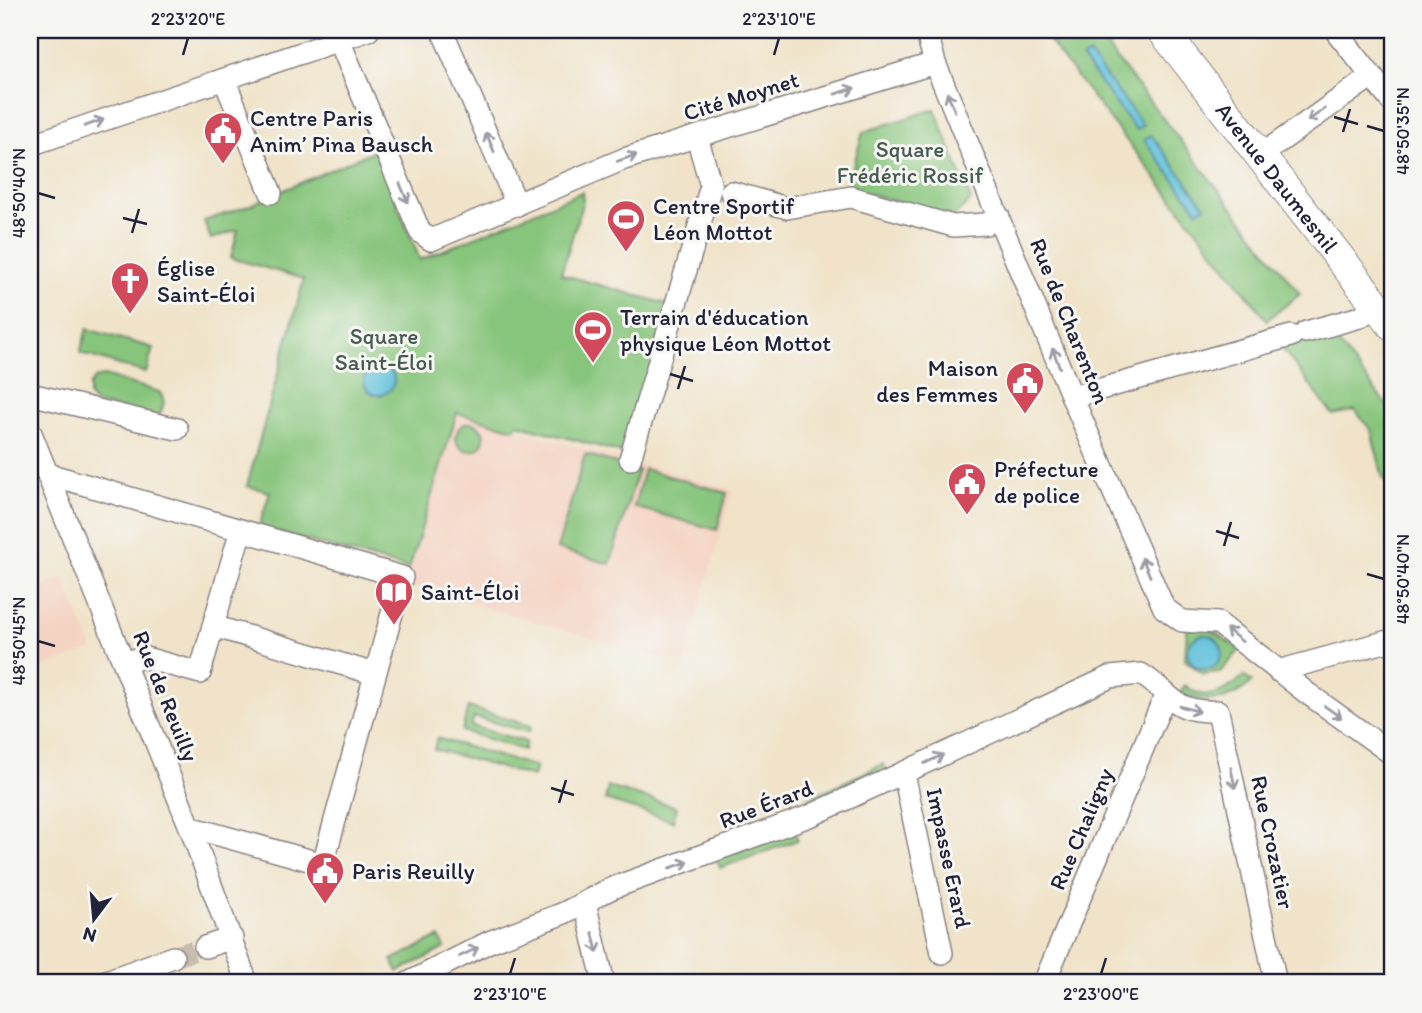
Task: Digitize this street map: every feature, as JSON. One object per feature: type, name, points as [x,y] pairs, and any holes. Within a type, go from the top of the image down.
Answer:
[{"type":"main road","name":"Avenue Daumesnil","points":[[1163,30],[1385,315]]},
{"type":"street","points":[[30,145],[369,30]]},
{"type":"street","points":[[442,30],[517,205]]},
{"type":"street","name":"Rue de Charenton","points":[[926,30],[935,63],[1072,397],[1164,608],[1182,621],[1219,623],[1278,671]]},
{"type":"street","points":[[1335,30],[1392,102]]},
{"type":"street","name":"Cité Moynet","points":[[339,40],[417,226],[422,236],[435,239],[624,159],[935,63]]},
{"type":"street","points":[[1261,155],[1372,76]]},
{"type":"street","points":[[224,79],[271,193]]},
{"type":"street","points":[[630,459],[711,186],[697,136]]},
{"type":"street","points":[[731,192],[787,208],[851,197],[953,226],[986,224],[999,217]]},
{"type":"street","points":[[1072,397],[1360,317],[1385,315]]},
{"type":"street","points":[[30,394],[177,429]]},
{"type":"street","name":"Rue de Reuilly","points":[[30,431],[190,827],[247,983]]},
{"type":"street","points":[[48,474],[402,577],[323,864],[190,827]]},
{"type":"street","points":[[124,663],[142,657],[200,673],[241,530]]},
{"type":"street","points":[[213,626],[375,674]]},
{"type":"street","points":[[1278,671],[1392,640]]},
{"type":"street","points":[[1278,671],[1392,754]]},
{"type":"street","name":"Rue Érard","points":[[408,983],[489,942],[585,903],[610,889],[812,815],[1110,677],[1141,674],[1165,696]]},
{"type":"street","name":"Rue Crozatier","points":[[1165,696],[1190,710],[1219,711],[1276,983]]},
{"type":"street","name":"Rue Chaligny","points":[[1044,983],[1165,696]]},
{"type":"street","name":"Impasse Erard","points":[[904,774],[942,953]]},
{"type":"street","points":[[585,903],[604,983]]},
{"type":"street","points":[[205,947],[232,938]]},
{"type":"street","points":[[101,983],[173,957]]},
{"type":"shaded area","points":[[457,413],[733,490],[683,664],[407,585]]},
{"type":"shaded area","points":[[63,578],[93,649],[30,672],[30,591]]},
{"type":"green space","points":[[1040,30],[1094,30],[1300,294],[1267,320]]},
{"type":"green space","name":"Square Frédéric Rossif","points":[[935,109],[971,200],[954,217],[847,188],[863,132]]},
{"type":"green space","name":"Square Saint-Éloi","points":[[375,150],[420,260],[582,192],[583,201],[561,274],[670,305],[626,454],[517,424],[515,429],[457,413],[409,569],[259,527],[270,492],[247,486],[304,279],[231,258],[238,230],[211,239],[204,221],[248,206]]},
{"type":"green space","points":[[87,329],[153,348],[146,373],[80,353]]},
{"type":"green space","points":[[1329,331],[1392,412],[1392,490],[1383,478],[1371,430],[1355,410],[1333,415],[1280,346]]},
{"type":"green space","points":[[104,376],[159,392],[164,403],[159,416],[96,404],[89,397],[89,386],[95,378]]},
{"type":"green space","points":[[470,423],[480,427],[484,437],[480,447],[470,451],[460,447],[456,437],[460,427]]},
{"type":"green space","points":[[585,454],[638,470],[610,564],[557,549]]},
{"type":"green space","points":[[644,469],[727,493],[717,530],[634,507]]},
{"type":"green space","points":[[1207,627],[1240,650],[1220,672],[1203,674],[1185,660],[1187,628]]},
{"type":"green space","points":[[1244,676],[1252,682],[1226,698],[1208,700],[1179,694],[1185,685],[1200,694],[1215,694]]},
{"type":"green space","points":[[468,707],[531,726],[529,732],[474,717],[471,726],[526,742],[524,750],[462,731]]},
{"type":"green space","points":[[437,738],[536,767],[533,777],[434,749]]},
{"type":"green space","points":[[883,764],[887,773],[811,808],[807,799]]},
{"type":"green space","points":[[608,787],[677,807],[673,821],[605,800]]},
{"type":"green space","points":[[794,830],[798,840],[720,868],[717,859]]},
{"type":"green space","points":[[439,937],[445,948],[398,972],[392,960]]},
{"type":"water","points":[[1089,54],[1143,125],[1136,130],[1082,59]]},
{"type":"water","points":[[1151,135],[1205,206],[1198,211],[1144,140]]},
{"type":"water","points":[[379,365],[390,369],[394,380],[390,391],[379,395],[368,391],[364,380],[368,369]]},
{"type":"water","points":[[1205,635],[1217,640],[1222,652],[1217,664],[1205,669],[1193,664],[1188,652],[1193,640]]},
{"type":"tunnel","points":[[173,957],[205,947]]},
{"type":"place","name":"Centre Paris Anim’ Pina Bausch","points":[[223,165]]},
{"type":"place","name":"Centre Sportif Léon Mottot","points":[[626,253]]},
{"type":"place","name":"Église Saint-Éloi","points":[[130,315]]},
{"type":"place","name":"Terrain d'éducation physique Léon Mottot","points":[[593,364]]},
{"type":"place","name":"Maison des Femmes","points":[[1025,415]]},
{"type":"place","name":"Préfecture de police","points":[[967,516]]},
{"type":"place","name":"Saint-Éloi","points":[[394,626]]},
{"type":"place","name":"Paris Reuilly","points":[[325,905]]}]
